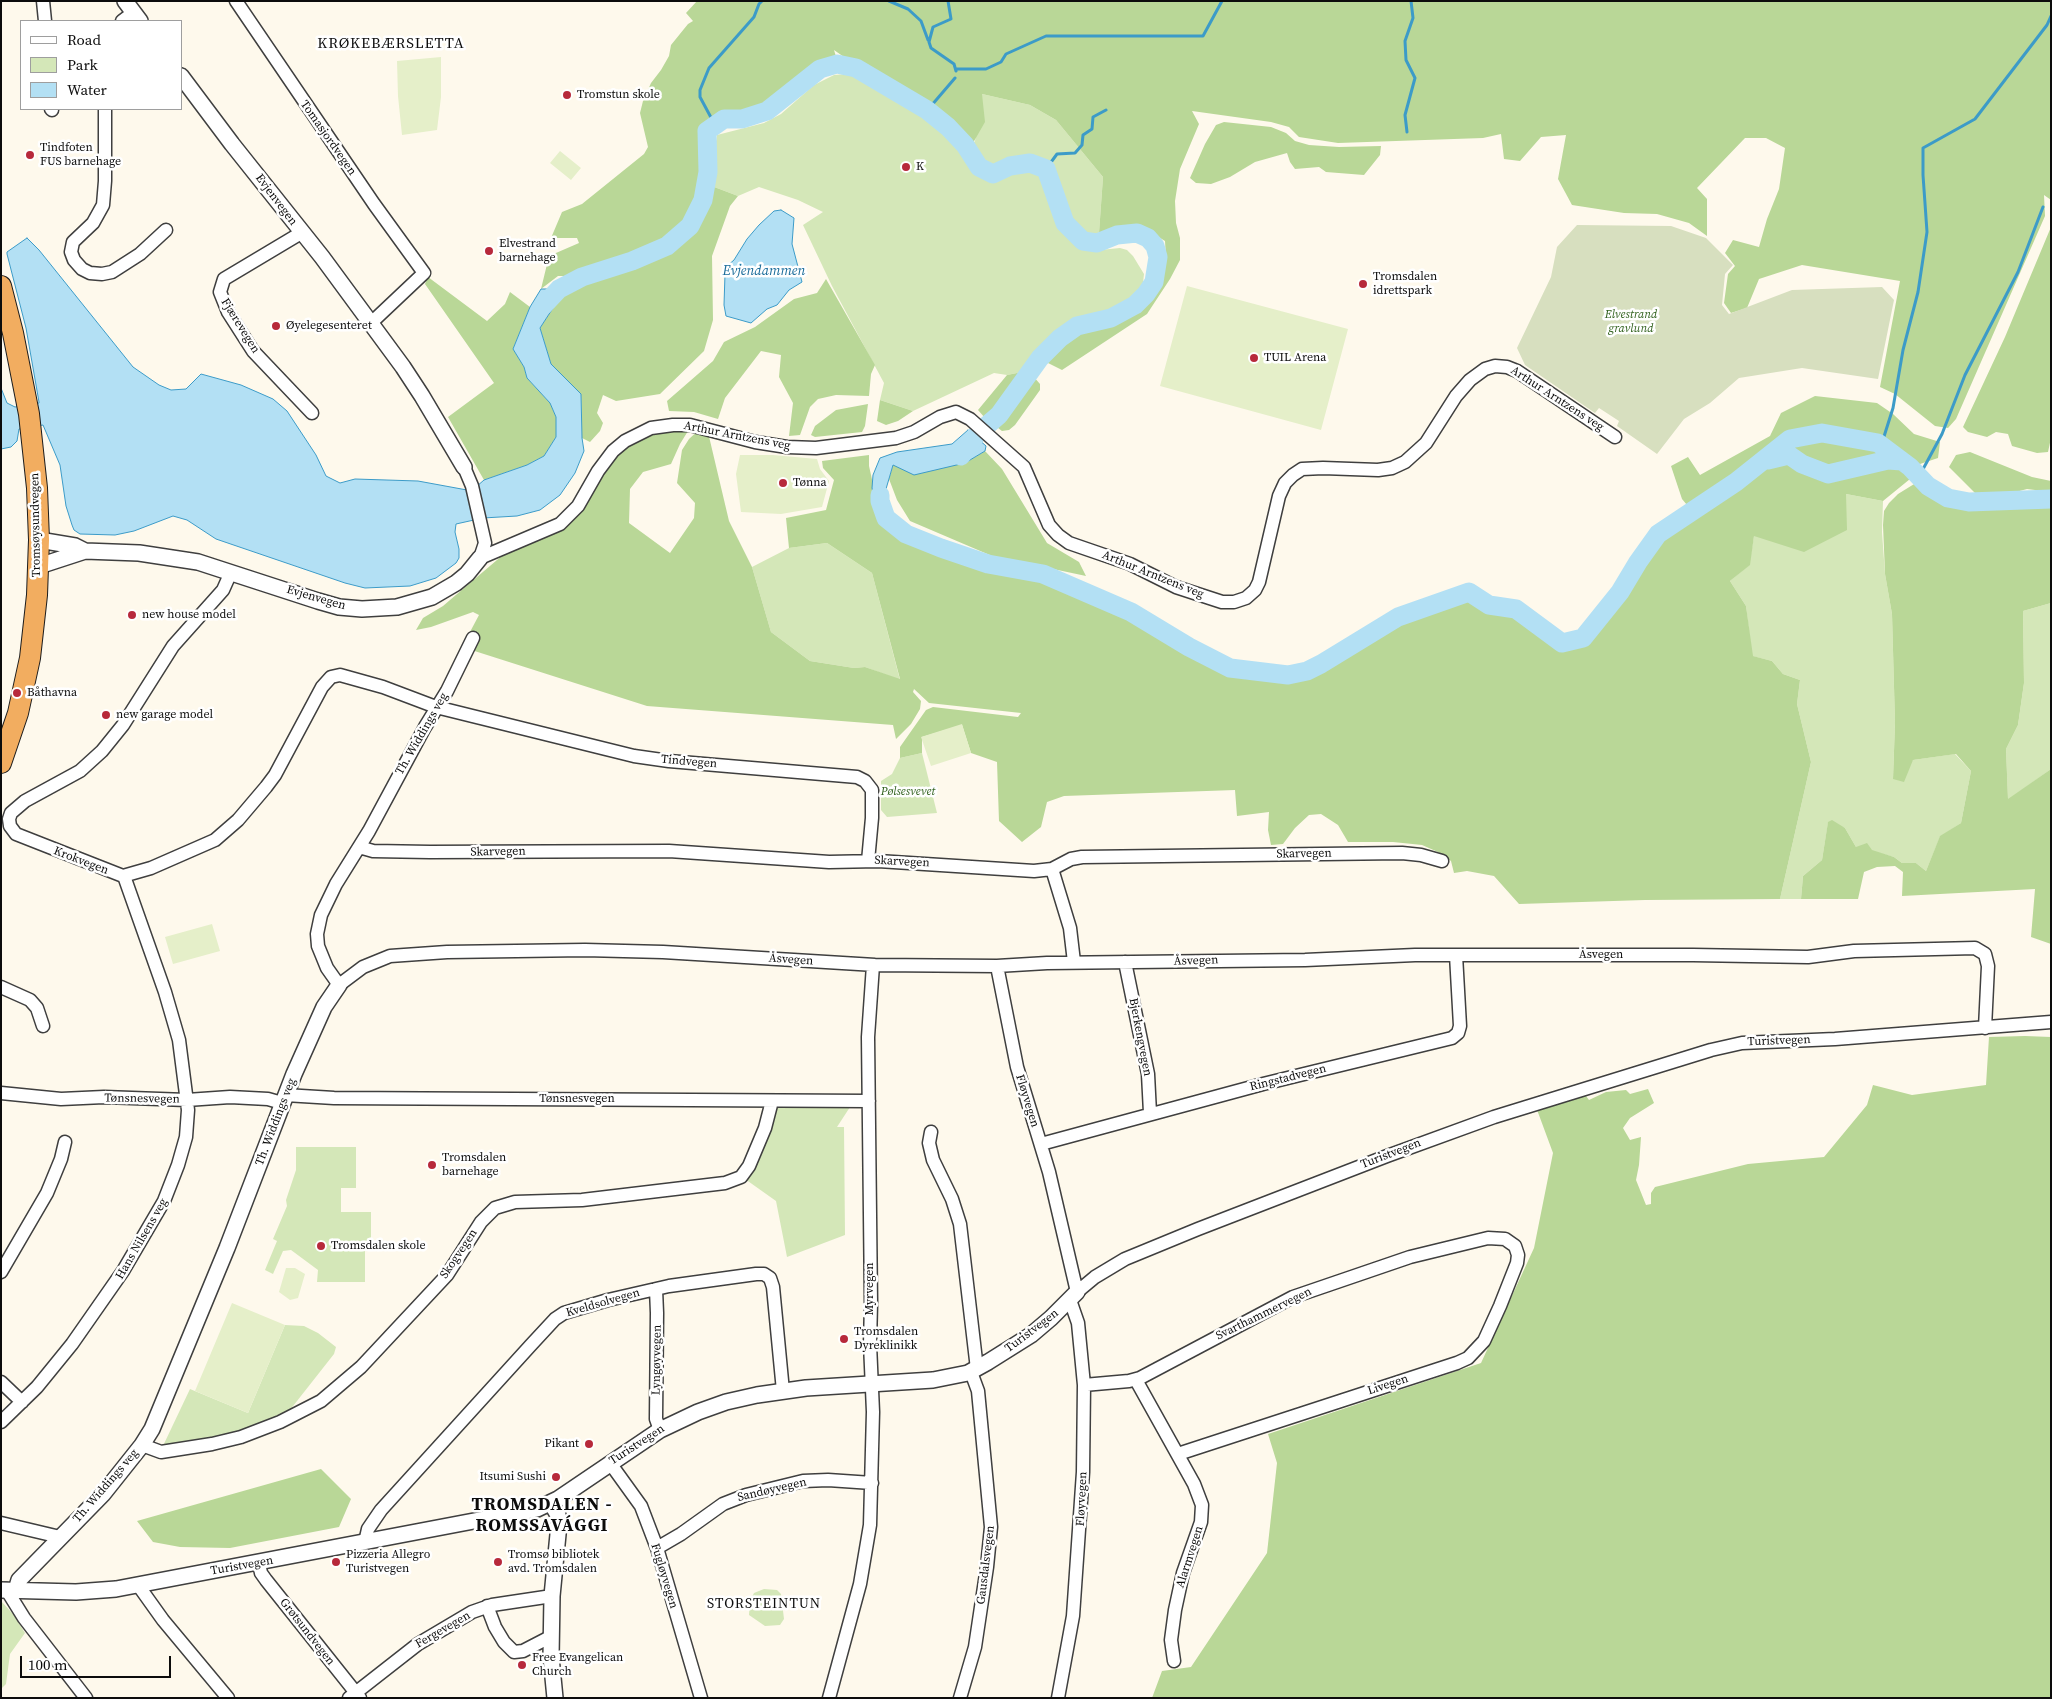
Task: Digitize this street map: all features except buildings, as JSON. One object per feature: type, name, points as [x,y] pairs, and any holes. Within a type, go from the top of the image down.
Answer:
[{"type":"highway","name":"Tromsøysundvegen","points":[[1,286],[13,333],[30,426],[37,488],[39,540],[39,566],[33,636],[26,682],[1,763]]},
{"type":"street","points":[[43,1],[44,20]]},
{"type":"street","name":"Tomasjordvegen","points":[[236,1],[374,204],[424,273],[370,324]]},
{"type":"street","name":"Evjenvegen","points":[[39,566],[85,551],[164,555],[232,572],[333,605],[353,608],[380,608],[405,605],[432,597],[456,583],[470,571],[480,558],[484,543],[472,486],[464,467],[414,382],[322,257],[301,233],[182,77]]},
{"type":"street","points":[[105,110],[103,205],[93,223],[73,242],[71,252],[74,260],[86,272],[108,273],[135,258],[166,230]]},
{"type":"street","name":"Fjærevegen","points":[[301,233],[224,280],[220,292],[228,312],[253,350],[312,413]]},
{"type":"street","name":"Arthur Arntzens veg","points":[[480,558],[560,524],[578,506],[612,451],[625,441],[651,428],[690,424],[755,442],[787,447],[816,448],[896,438],[914,432],[940,416],[952,412],[962,414],[970,419],[1024,467],[1049,525],[1069,543],[1143,570],[1193,594],[1228,602],[1246,598],[1255,590],[1279,496],[1285,483],[1293,475],[1302,469],[1378,470],[1392,468],[1405,462],[1426,443],[1456,396],[1470,380],[1485,369],[1495,366],[1508,367],[1518,371],[1615,438]]},
{"type":"street","name":"Evjenvegen","points":[[39,540],[75,546],[85,551]]},
{"type":"street","name":"Krokvegen","points":[[232,572],[222,590],[173,646],[123,725],[102,751],[80,771],[21,804],[9,817],[10,826],[16,834],[124,876],[210,843],[230,828],[275,775],[322,687],[331,678],[340,675],[354,678],[393,690],[436,707]]},
{"type":"street","name":"Th. Widdings veg","points":[[8,1590],[100,1498],[142,1445],[163,1404],[227,1248],[284,1099],[324,1007],[339,985],[330,973],[317,941],[318,928],[328,901],[473,638]]},
{"type":"street","name":"Tindvegen","points":[[436,707],[640,757],[857,778],[865,781],[872,790],[872,818],[868,861]]},
{"type":"street","name":"Skarvegen","points":[[359,847],[373,851],[439,852],[654,850],[829,862],[868,861],[1028,870],[1052,869],[1071,859],[1082,857],[1406,853],[1442,861]]},
{"type":"street","points":[[1052,869],[1070,928],[1074,962]]},
{"type":"street","name":"Hans Nilsens veg","points":[[1,1422],[59,1361],[88,1324],[155,1219],[168,1192],[183,1148],[188,1123],[179,1044],[173,1018],[124,876]]},
{"type":"street","name":"Åsvegen","points":[[339,985],[366,966],[382,958],[403,953],[586,950],[723,955],[873,965],[997,966],[1074,962],[1305,960],[1456,955],[1693,954],[1808,958],[1854,951],[1974,948],[1985,954],[1988,966],[1985,1028]]},
{"type":"street","name":"Ringstadvegen","points":[[1041,1144],[1150,1113],[1454,1037],[1460,1026],[1456,955]]},
{"type":"street","name":"Bjerkengvegen","points":[[1125,962],[1148,1074],[1150,1113]]},
{"type":"street","name":"Myrvegen","points":[[828,1698],[858,1593],[867,1553],[870,1525],[872,1382],[870,1374],[868,1037],[873,965]]},
{"type":"street","name":"Fløyvegen","points":[[997,966],[1017,1067],[1041,1144],[1074,1296],[1084,1384],[1083,1472],[1073,1616],[1058,1698]]},
{"type":"street","points":[[1,987],[30,1000],[37,1008],[43,1026]]},
{"type":"street","name":"Turistvegen","points":[[8,1590],[76,1592],[108,1590],[259,1563],[441,1526],[535,1510],[551,1503],[660,1430],[707,1408],[740,1398],[783,1391],[872,1382],[933,1380],[974,1370],[1031,1335],[1095,1277],[1125,1259],[1284,1195],[1494,1117],[1685,1058],[1742,1043],[1835,1039],[2051,1022]]},
{"type":"street","name":"Tønsnesvegen","points":[[1,1093],[61,1099],[104,1097],[186,1100],[235,1097],[268,1099],[869,1102]]},
{"type":"street","name":"Skogvegen","points":[[142,1445],[161,1452],[212,1444],[241,1437],[275,1424],[321,1402],[352,1375],[447,1275],[481,1222],[495,1208],[515,1202],[582,1200],[725,1183],[741,1177],[750,1166],[765,1128],[772,1101]]},
{"type":"street","name":"Gausdalsvegen","points":[[931,1132],[929,1143],[933,1160],[955,1206],[960,1224],[991,1527],[975,1647],[960,1698]]},
{"type":"street","points":[[1,1272],[47,1193],[61,1159],[65,1142]]},
{"type":"street","name":"Svarthammervegen","points":[[1084,1384],[1136,1380],[1265,1310],[1308,1290],[1450,1246],[1481,1239],[1507,1240]]},
{"type":"street","name":"Livegen","points":[[1178,1454],[1468,1358],[1484,1342],[1517,1264],[1517,1250],[1507,1240]]},
{"type":"street","name":"Kveldsolvegen","points":[[365,1542],[368,1530],[381,1510],[555,1319],[564,1313],[656,1289],[764,1274],[769,1277],[774,1296],[783,1391]]},
{"type":"street","name":"Lyngøyvegen","points":[[656,1289],[656,1419],[660,1430]]},
{"type":"street","name":"Alarmvegen","points":[[1136,1380],[1200,1496],[1203,1513],[1185,1566],[1174,1610],[1171,1640],[1174,1661]]},
{"type":"street","points":[[1,1382],[22,1402]]},
{"type":"street","name":"Fugløyvegen","points":[[610,1463],[640,1503],[657,1548],[701,1698]]},
{"type":"street","name":"Sandøyvegen","points":[[657,1548],[682,1534],[723,1504],[746,1495],[803,1481],[828,1480],[872,1483]]},
{"type":"street","points":[[551,1503],[558,1515],[559,1524],[552,1596],[555,1698]]},
{"type":"street","points":[[1,1523],[60,1537]]},
{"type":"street","name":"Grøtsundvegen","points":[[259,1563],[261,1572],[266,1580],[355,1696]]},
{"type":"street","points":[[138,1584],[162,1620],[228,1698]]},
{"type":"street","points":[[8,1590],[24,1618],[86,1698]]},
{"type":"street","name":"Fergevegen","points":[[355,1696],[423,1640],[487,1606],[552,1596]]},
{"type":"street","points":[[487,1606],[495,1627],[504,1642],[514,1652],[523,1651],[552,1636]]},
{"type":"green space","points":[[697,1],[2051,1],[2051,200],[2044,195],[2045,216],[1956,419],[1948,428],[1935,426],[1895,394],[1880,387],[1900,281],[1802,265],[1759,279],[1747,308],[1731,313],[1724,303],[1728,274],[1735,266],[1725,253],[1733,240],[1759,247],[1767,219],[1779,189],[1785,148],[1766,138],[1745,138],[1697,188],[1707,199],[1707,236],[1689,223],[1657,214],[1624,213],[1572,205],[1558,179],[1566,135],[1541,137],[1520,161],[1504,159],[1501,134],[1483,138],[1338,143],[1299,137],[1289,127],[1271,122],[1192,111],[1199,124],[1180,169],[1175,201],[1176,223],[1180,238],[1180,260],[1147,314],[1062,370],[1044,361],[1065,342],[1080,334],[1115,325],[1141,311],[1158,285],[1166,258],[1165,241],[1141,226],[1119,228],[1099,233],[1103,177],[1056,120],[1030,105],[982,94],[985,122],[973,143],[938,109],[834,50],[838,63],[819,68],[766,110],[742,118],[723,118],[705,131],[707,172],[700,199],[690,225],[666,243],[632,260],[582,276],[558,276],[541,289],[549,256],[579,243],[577,238],[551,238],[562,212],[582,204],[644,154],[648,147],[640,113],[643,101],[651,83],[669,56],[671,45],[688,24],[693,21],[686,13]]},
{"type":"green space","points":[[441,57],[441,97],[437,130],[402,135],[397,61]]},
{"type":"green space","points":[[834,75],[860,76],[927,116],[964,154],[975,141],[982,94],[1030,105],[1056,120],[1103,177],[1099,233],[1090,251],[1120,248],[1127,250],[1144,274],[1143,283],[1137,293],[1127,304],[1069,322],[1040,346],[1026,368],[1017,373],[1007,375],[994,373],[913,411],[880,400],[884,383],[832,286],[803,225],[823,212],[798,200],[759,187],[738,196],[709,185],[717,135],[764,123],[781,114],[814,85]]},
{"type":"green space","points":[[1224,122],[1271,127],[1286,133],[1295,141],[1309,145],[1339,147],[1381,146],[1380,155],[1364,175],[1326,172],[1319,167],[1295,169],[1287,153],[1255,162],[1230,177],[1211,184],[1196,183],[1190,178],[1205,144],[1216,125]]},
{"type":"green space","points":[[560,151],[581,168],[571,180],[550,163]]},
{"type":"green space","points":[[709,185],[738,196],[730,206],[712,256],[713,320],[704,351],[660,394],[616,401],[603,395],[597,413],[603,423],[600,431],[590,442],[582,438],[581,394],[551,364],[540,328],[564,291],[657,254],[692,228]]},
{"type":"green space","name":"Elvestrand gravlund","points":[[1577,225],[1671,226],[1706,238],[1733,265],[1725,274],[1722,305],[1729,314],[1792,290],[1882,287],[1894,300],[1878,379],[1802,368],[1739,378],[1710,403],[1684,419],[1657,454],[1617,426],[1619,421],[1599,408],[1595,413],[1525,365],[1517,348],[1551,277],[1557,247]]},
{"type":"green space","points":[[2051,227],[2051,438],[2048,452],[2037,453],[2012,446],[2008,434],[1996,432],[1987,437],[1968,432],[1963,427],[2005,337]]},
{"type":"green space","points":[[428,277],[487,321],[505,304],[510,292],[530,307],[513,349],[524,367],[527,378],[550,403],[556,417],[556,437],[544,456],[527,465],[484,480],[448,417],[494,383],[425,284]]},
{"type":"green space","points":[[826,279],[875,365],[871,374],[869,396],[836,395],[818,399],[810,407],[800,435],[789,436],[793,403],[779,377],[781,355],[761,351],[725,398],[718,419],[694,412],[669,411],[667,401],[713,361],[724,342],[755,327],[794,299],[817,293]]},
{"type":"green space","name":"TUIL Arena","points":[[1187,286],[1348,329],[1321,430],[1160,386]]},
{"type":"green space","points":[[1026,368],[1040,384],[1040,390],[1015,425],[1009,430],[1002,431],[978,410],[1007,375],[1017,373]]},
{"type":"green space","points":[[1815,396],[1877,403],[1893,414],[1914,434],[1940,442],[1938,458],[1911,467],[1910,479],[1883,501],[1846,494],[1847,530],[1804,552],[1754,536],[1750,565],[1730,581],[1746,606],[1753,656],[1772,661],[1783,674],[1800,680],[1797,704],[1811,762],[1780,899],[1645,900],[1519,904],[1494,876],[1467,871],[1454,873],[1451,861],[1438,852],[1422,845],[1393,842],[1348,842],[1338,825],[1321,814],[1309,815],[1295,828],[1283,844],[1271,845],[1268,830],[1269,812],[1237,816],[1235,790],[1064,796],[1047,802],[1041,827],[1022,842],[999,821],[997,762],[971,753],[962,725],[922,737],[922,753],[900,758],[900,747],[926,710],[933,707],[1018,717],[1021,713],[929,703],[914,689],[913,692],[921,701],[920,709],[911,724],[896,739],[893,725],[647,706],[462,647],[479,615],[473,612],[431,627],[416,630],[423,618],[443,606],[504,554],[550,535],[568,525],[607,464],[627,446],[650,434],[668,430],[688,431],[671,464],[643,472],[630,489],[629,523],[670,553],[694,518],[695,503],[677,483],[682,450],[689,439],[701,428],[707,428],[729,521],[752,567],[771,632],[810,661],[854,668],[865,667],[900,679],[872,573],[827,543],[789,548],[786,518],[826,510],[834,480],[823,468],[822,461],[869,455],[869,466],[881,520],[898,539],[987,571],[1038,580],[1088,599],[1129,616],[1231,668],[1289,675],[1309,672],[1399,617],[1471,592],[1490,605],[1517,609],[1563,643],[1584,638],[1621,592],[1659,534],[1692,511],[1682,499],[1671,466],[1688,457],[1700,475],[1770,436],[1781,413]]},
{"type":"green space","points":[[880,400],[913,411],[898,421],[886,425],[877,421]]},
{"type":"green space","points":[[868,404],[865,426],[862,432],[815,437],[811,435],[815,426],[836,410]]},
{"type":"green space","points":[[985,451],[1002,469],[1047,543],[1079,562],[1086,576],[992,556],[910,521],[897,500],[889,479],[893,465],[965,463]]},
{"type":"green space","points":[[1970,452],[2032,477],[2051,481],[2051,492],[2027,489],[2001,496],[1977,495],[1949,467],[1956,455]]},
{"type":"green space","name":"Tønna","points":[[740,455],[773,455],[817,459],[820,469],[829,481],[822,507],[781,514],[741,512],[736,474]]},
{"type":"green space","points":[[1919,481],[1949,498],[1971,502],[2051,499],[2051,603],[2023,611],[2024,683],[2018,725],[2006,749],[2008,799],[2051,769],[2051,944],[2031,937],[2035,889],[1902,896],[1903,872],[1895,866],[1877,867],[1864,872],[1858,899],[1801,899],[1803,876],[1822,860],[1828,822],[1832,820],[1845,828],[1856,847],[1867,843],[1872,850],[1894,857],[1902,863],[1916,863],[1926,871],[1940,836],[1961,823],[1971,771],[1956,754],[1913,760],[1904,782],[1893,779],[1895,723],[1892,614],[1885,574],[1884,511],[1898,494]]},
{"type":"green space","points":[[1846,494],[1883,501],[1882,532],[1885,574],[1892,614],[1895,723],[1893,778],[1913,760],[1955,754],[1971,771],[1961,823],[1940,837],[1926,871],[1916,863],[1902,863],[1894,857],[1856,847],[1845,828],[1828,823],[1822,860],[1803,876],[1801,899],[1780,899],[1811,762],[1797,704],[1800,680],[1783,674],[1772,661],[1752,656],[1746,606],[1730,581],[1749,565],[1754,536]]},
{"type":"green space","points":[[827,543],[872,573],[900,680],[865,667],[854,668],[810,661],[771,632],[752,567],[789,548]]},
{"type":"green space","points":[[2051,603],[2051,769],[2008,800],[2006,749],[2018,725],[2024,683],[2023,611]]},
{"type":"green space","points":[[962,724],[971,753],[931,766],[921,737]]},
{"type":"green space","name":"Pølsesvevet","points":[[922,753],[937,813],[887,817],[881,810],[881,781],[892,774],[900,758]]},
{"type":"green space","points":[[212,924],[220,951],[173,964],[165,937]]},
{"type":"green space","points":[[1989,1037],[2051,1037],[2051,1698],[1152,1698],[1162,1671],[1191,1667],[1267,1553],[1277,1463],[1268,1434],[1481,1363],[1534,1248],[1553,1153],[1536,1107],[1586,1096],[1589,1100],[1606,1092],[1626,1090],[1630,1094],[1648,1089],[1654,1103],[1630,1118],[1623,1128],[1630,1140],[1641,1137],[1636,1180],[1646,1205],[1651,1204],[1651,1193],[1655,1187],[1748,1164],[1824,1157],[1867,1105],[1873,1085],[1912,1095],[1986,1085]]},
{"type":"green space","points":[[776,1104],[852,1104],[837,1127],[844,1127],[845,1235],[787,1257],[776,1201],[745,1179]]},
{"type":"green space","points":[[296,1147],[356,1147],[356,1188],[341,1188],[341,1212],[371,1212],[371,1248],[365,1248],[365,1282],[317,1282],[318,1270],[291,1250],[283,1251],[273,1274],[265,1270],[277,1241],[273,1239],[287,1206],[286,1200],[296,1170]]},
{"type":"green space","points":[[286,1268],[295,1268],[305,1274],[298,1298],[290,1300],[279,1292]]},
{"type":"green space","points":[[232,1303],[285,1325],[248,1413],[195,1391]]},
{"type":"green space","points":[[285,1325],[304,1326],[318,1333],[336,1347],[334,1354],[286,1415],[219,1439],[162,1448],[190,1389],[248,1413]]},
{"type":"green space","points":[[321,1469],[351,1499],[339,1527],[230,1548],[180,1547],[153,1542],[137,1521]]},
{"type":"green space","points":[[764,1589],[777,1590],[781,1594],[784,1619],[780,1625],[765,1626],[749,1615],[750,1601],[754,1593]]},
{"type":"green space","points":[[1,1601],[13,1614],[25,1633],[10,1654],[6,1684],[2,1688]]},
{"type":"water","name":"Evjendammen","points":[[781,210],[794,218],[792,244],[802,282],[789,290],[777,305],[767,309],[751,323],[726,316],[724,305],[727,266],[734,260],[747,239],[759,225],[774,211]]},
{"type":"water","points":[[27,238],[39,250],[133,367],[159,385],[171,390],[186,389],[201,374],[241,385],[273,399],[287,411],[316,455],[326,476],[340,483],[355,479],[418,481],[467,490],[476,487],[484,480],[527,465],[544,456],[556,437],[556,417],[550,403],[527,378],[524,367],[513,349],[530,307],[541,289],[559,289],[564,291],[540,328],[551,364],[581,394],[584,451],[575,473],[560,495],[540,510],[517,516],[483,518],[456,524],[455,532],[459,558],[456,563],[436,578],[410,586],[365,588],[345,583],[216,539],[187,520],[173,516],[134,531],[115,535],[80,534],[74,530],[72,525],[66,506],[60,465],[43,425],[19,429],[17,441],[11,447],[1,449],[1,388],[7,403],[15,407],[39,403],[26,328],[7,254],[7,252]]},
{"type":"water","points":[[968,430],[986,446],[985,451],[965,463],[914,475],[893,465],[886,489],[892,514],[906,534],[886,518],[875,501],[872,488],[873,475],[880,458],[897,452],[952,444]]},
{"type":"waterway","points":[[715,125],[700,97],[700,90],[709,68],[754,17],[762,1]]},
{"type":"waterway","points":[[889,1],[908,9],[921,21],[928,40]]},
{"type":"waterway","points":[[948,1],[951,19],[933,27],[929,42],[931,48],[954,64],[956,71]]},
{"type":"waterway","points":[[956,69],[986,69],[1001,62],[1006,54],[1046,36],[1203,36],[1222,1]]},
{"type":"waterway","points":[[1407,132],[1405,115],[1415,78],[1406,60],[1405,41],[1413,18],[1411,1]]},
{"type":"waterway","points":[[1881,446],[1893,408],[1903,350],[1918,292],[1927,232],[1923,148],[1975,119],[2047,25],[2051,16]]},
{"type":"waterway","points":[[543,306],[559,289],[582,277],[632,261],[667,246],[690,226],[703,200],[708,172],[707,131],[724,119],[742,119],[767,111],[820,69],[837,64],[856,68],[927,110],[948,127],[965,145],[979,167],[993,174],[1010,166],[1030,163],[1046,169],[1065,223],[1083,241],[1097,243],[1117,235],[1137,233],[1148,238],[1155,246],[1158,257],[1154,282],[1146,294],[1135,305],[1111,318],[1077,326],[1060,338],[1040,358],[999,415],[977,434],[961,456]]},
{"type":"waterway","points":[[924,108],[931,106],[955,78]]},
{"type":"waterway","points":[[1046,169],[1057,154],[1075,153],[1082,145],[1083,135],[1092,129],[1093,117],[1106,110]]},
{"type":"waterway","points":[[1918,475],[1942,434],[1965,375],[2018,272],[2043,207]]},
{"type":"waterway","points":[[880,495],[880,501],[886,518],[906,534],[988,564],[1043,574],[1131,612],[1189,647],[1230,668],[1288,675],[1307,671],[1321,664],[1398,617],[1469,592],[1489,605],[1516,609],[1562,643],[1583,638],[1620,592],[1658,534],[1736,482],[1790,439],[1822,433],[1878,443],[1910,467],[1928,486],[1948,498],[1969,502],[2051,499]]},
{"type":"waterway","points":[[1768,460],[1789,455],[1802,464],[1828,474],[1888,460],[1902,461]]},
{"type":"place","name":"Tromstun skole","points":[[567,95]]},
{"type":"place","name":"Tindfoten FUS barnehage","points":[[30,155]]},
{"type":"place","name":"K","points":[[906,167]]},
{"type":"place","name":"Elvestrand barnehage","points":[[489,251]]},
{"type":"place","name":"Tromsdalen idrettspark","points":[[1363,284]]},
{"type":"place","name":"Øyelegesenteret","points":[[276,326]]},
{"type":"place","name":"TUIL Arena","points":[[1254,358]]},
{"type":"place","name":"Tønna","points":[[783,483]]},
{"type":"place","name":"new house model","points":[[132,615]]},
{"type":"place","name":"Båthavna","points":[[17,693]]},
{"type":"place","name":"new garage model","points":[[106,715]]},
{"type":"place","name":"Tromsdalen barnehage","points":[[432,1165]]},
{"type":"place","name":"Tromsdalen skole","points":[[321,1246]]},
{"type":"place","name":"Tromsdalen Dyreklinikk","points":[[844,1339]]},
{"type":"place","name":"Pikant","points":[[589,1444]]},
{"type":"place","name":"Itsumi Sushi","points":[[556,1477]]},
{"type":"place","name":"Pizzeria Allegro Turistvegen","points":[[336,1562]]},
{"type":"place","name":"Tromsø bibliotek avd. Tromsdalen","points":[[498,1562]]},
{"type":"place","name":"Free Evangelican Church","points":[[522,1665]]},
{"type":"district","name":"KRØKEBÆRSLETTA","points":[[391,44]]},
{"type":"district","name":"TROMSDALEN - ROMSSAVÁGGI","points":[[542,1515]]},
{"type":"district","name":"STORSTEINTUN","points":[[764,1604]]}]
